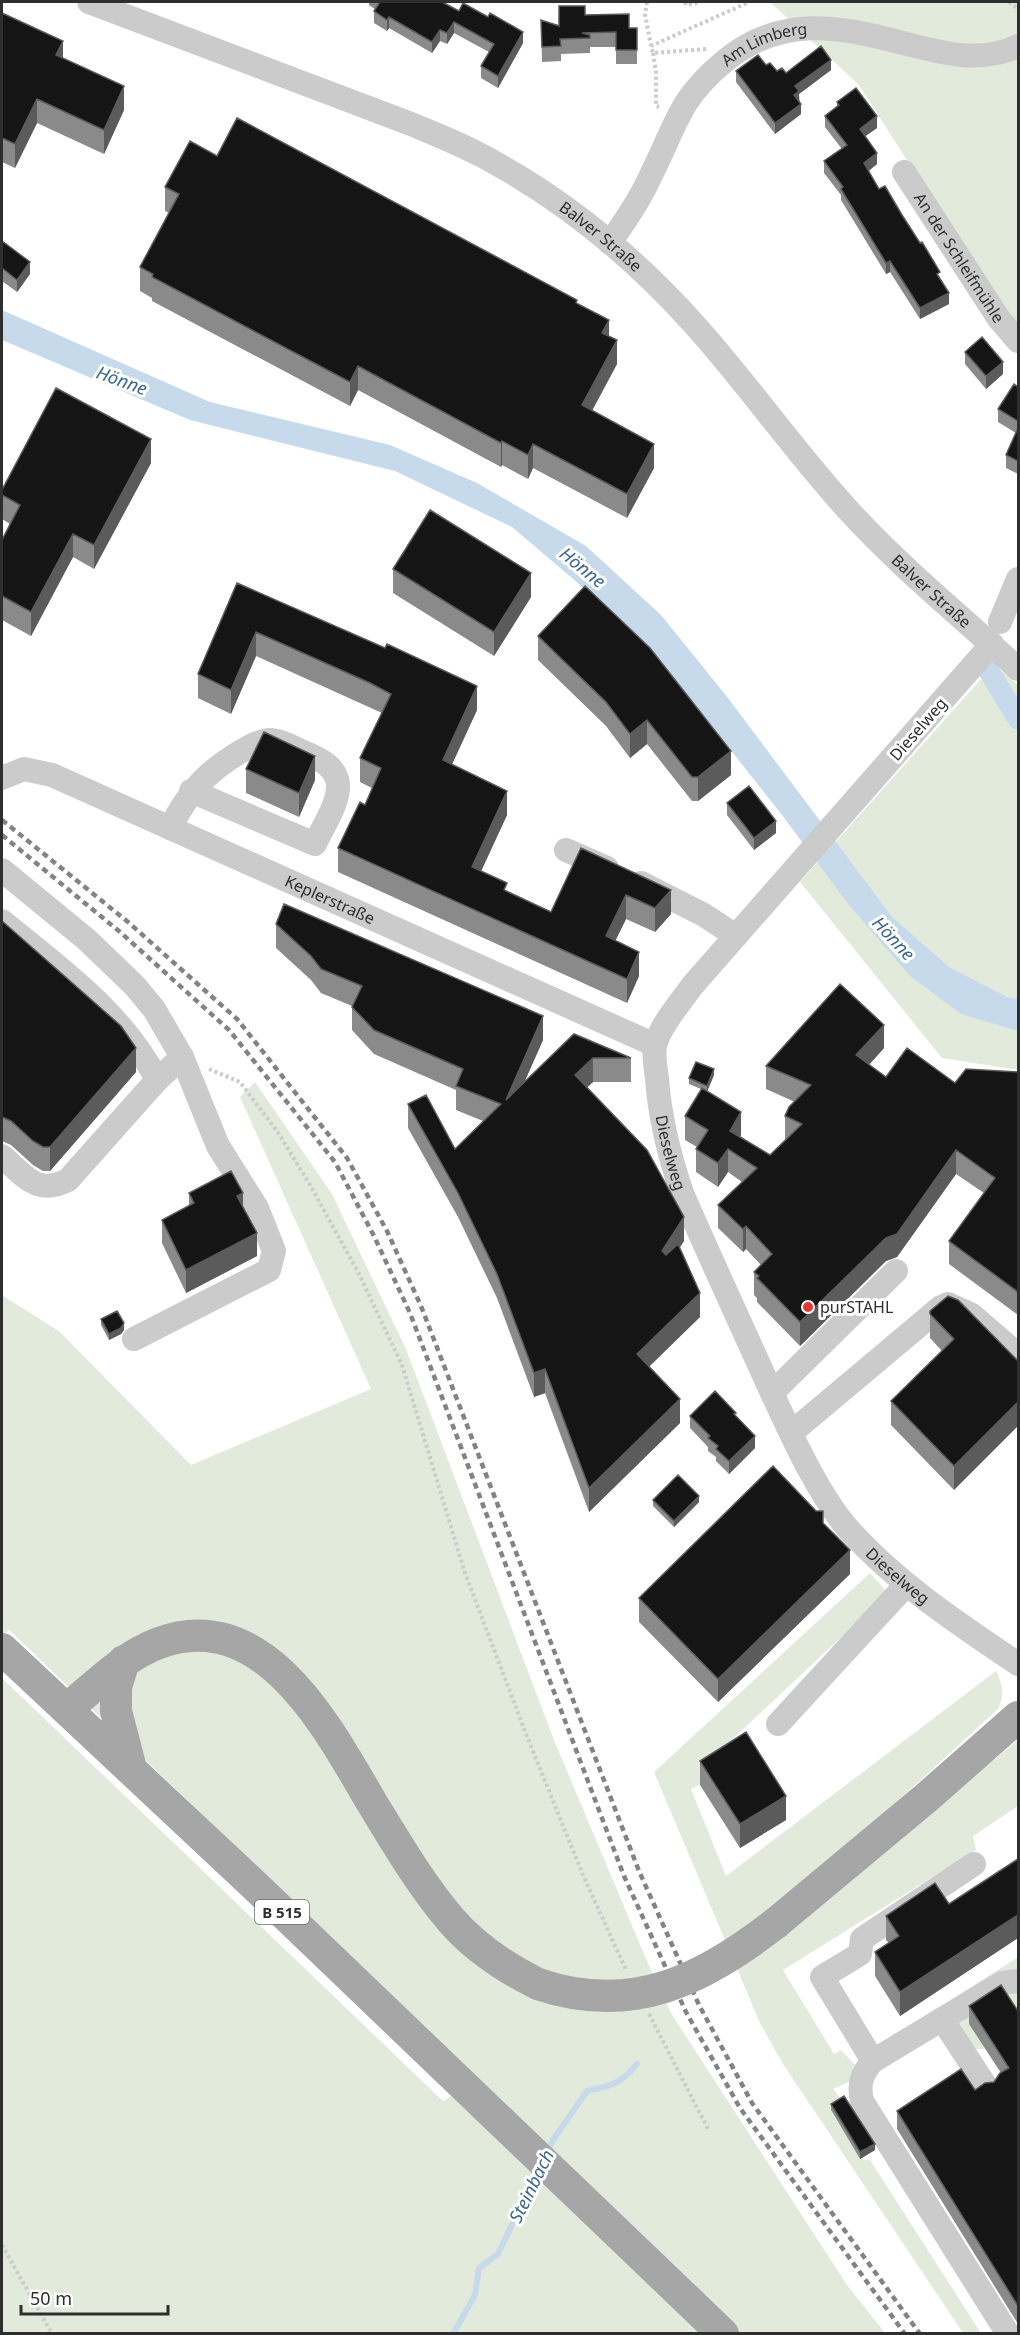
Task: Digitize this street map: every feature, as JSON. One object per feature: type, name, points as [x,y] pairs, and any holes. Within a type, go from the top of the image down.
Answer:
[{"type":"main road","points":[[67,1709],[124,1661],[160,1643],[178,1638],[202,1636],[248,1649],[270,1662],[291,1682],[335,1741],[380,1815],[451,1920],[493,1958],[538,1984],[564,1993],[590,1997],[623,1996],[666,1988],[687,1980],[727,1958],[776,1923],[926,1798],[1018,1717]]},
{"type":"main road","name":"B 515","points":[[2,1649],[432,2055],[723,2334]]},
{"type":"main road","points":[[124,1661],[116,1687],[116,1711],[132,1770]]},
{"type":"street","name":"Balver Straße","points":[[89,2],[462,145],[540,190],[593,228],[653,282],[694,324],[803,459],[851,513],[996,633],[1018,669]]},
{"type":"street","name":"Am Limberg","points":[[610,243],[652,174],[678,117],[703,79],[745,45],[794,28],[826,27],[964,56],[1016,54]]},
{"type":"street","name":"An der Schleifmühle","points":[[904,172],[999,319],[1018,341]]},
{"type":"street","points":[[996,633],[1018,579]]},
{"type":"street","name":"Dieselweg","points":[[996,633],[840,817],[692,986],[669,1019],[655,1045],[657,1089],[668,1153],[682,1193],[791,1434],[820,1487],[848,1529],[878,1561],[944,1614],[1018,1664]]},
{"type":"street","points":[[170,828],[191,791],[204,777],[256,743],[270,740],[282,742],[324,761],[334,772],[338,784],[336,801],[315,844],[191,791]]},
{"type":"street","name":"Keplerstraße","points":[[2,778],[24,769],[52,775],[655,1045]]},
{"type":"street","points":[[566,850],[663,892],[736,936]]},
{"type":"street","points":[[2,870],[86,939],[134,985],[154,1009],[182,1057],[218,1146],[257,1208],[274,1251],[269,1270],[134,1339]]},
{"type":"street","points":[[2,921],[99,1001],[148,1062],[157,1080]]},
{"type":"street","points":[[2,1156],[42,1187],[56,1186],[68,1180],[157,1080],[182,1057]]},
{"type":"street","points":[[772,1393],[896,1271]]},
{"type":"street","points":[[791,1434],[941,1307],[948,1304],[972,1315],[1018,1355]]},
{"type":"street","points":[[778,1724],[906,1585]]},
{"type":"street","points":[[873,2061],[822,1977],[860,1954],[862,1939],[974,1864]]},
{"type":"street","points":[[1008,2334],[954,2240],[862,2101],[859,2090],[861,2078],[873,2061],[1002,1983],[1018,1981]]},
{"type":"street","points":[[942,2019],[987,2088]]},
{"type":"path","points":[[647,2],[645,14],[657,72],[656,106],[678,117]]},
{"type":"path","points":[[684,2],[686,5],[701,2]]},
{"type":"path","points":[[651,46],[749,2]]},
{"type":"path","points":[[1009,2],[1018,9]]},
{"type":"path","points":[[653,53],[711,49],[728,58]]},
{"type":"path","points":[[182,1057],[240,1082],[285,1144],[358,1274],[402,1365],[465,1573],[583,1875],[626,1971]]},
{"type":"path","points":[[647,2011],[709,2131]]},
{"type":"path","points":[[2,2245],[52,2334]]},
{"type":"green space","points":[[770,2],[1018,2],[1018,327],[952,231],[859,85]]},
{"type":"green space","points":[[1003,671],[1018,685],[1018,1070],[942,1058],[800,882],[980,680]]},
{"type":"green space","points":[[255,1082],[332,1194],[406,1349],[554,1740],[671,2013],[847,2285],[885,2333],[2,2333],[2,1678],[443,2101],[466,2088],[382,1986],[9,1630],[2,1635],[2,1295],[60,1332],[191,1465],[371,1389],[240,1097]]},
{"type":"green space","points":[[870,1573],[888,1593],[721,1750],[700,1785],[691,1789],[726,1876],[996,1671],[1002,1690],[1002,1699],[998,1709],[845,1849],[782,1934],[1018,1740],[1018,1806],[973,1836],[976,1850],[783,1970],[834,2054],[841,2050],[857,2067],[851,2081],[833,2089],[843,2101],[831,2111],[860,2159],[870,2160],[981,2333],[963,2333],[783,2064],[760,2023],[654,1772]]},
{"type":"green space","points":[[1018,1957],[1018,1973],[907,2028]]},
{"type":"green space","points":[[1018,1987],[1018,2030],[969,2024],[985,2049],[972,2049],[959,2028],[958,2020]]},
{"type":"water","name":"Hönne","points":[[2,310],[210,402],[390,445],[477,483],[586,546],[661,615],[728,698],[892,917],[949,967],[1007,997],[1018,999],[1018,1031],[961,1014],[910,976],[848,904],[782,815],[669,672],[599,601],[512,527],[395,471],[190,420],[2,340]]},
{"type":"building","points":[[380,2],[442,2],[459,11],[463,3],[488,17],[490,13],[523,32],[498,76],[481,66],[494,44],[454,22],[447,33],[440,30],[432,42],[389,17],[387,20],[374,11]]},
{"type":"building","points":[[559,6],[585,6],[585,15],[629,14],[629,28],[637,28],[637,50],[616,50],[616,32],[582,33],[590,35],[590,38],[560,39],[561,46],[542,47],[541,20],[559,26]]},
{"type":"building","points":[[2,13],[63,41],[56,55],[124,86],[104,130],[37,99],[15,144],[2,138]]},
{"type":"building","points":[[821,46],[831,60],[795,86],[799,91],[794,95],[801,104],[775,123],[736,71],[758,55],[766,65],[770,63],[777,71],[782,68],[786,73]]},
{"type":"building","points":[[856,88],[877,116],[860,129],[877,153],[864,163],[879,189],[885,186],[920,243],[922,242],[940,272],[937,274],[949,293],[920,308],[890,261],[886,263],[841,189],[843,187],[824,161],[847,145],[825,116],[839,105],[837,102]]},
{"type":"building","points":[[237,118],[577,300],[576,303],[609,320],[602,333],[617,340],[582,405],[654,444],[627,494],[533,444],[528,455],[502,441],[501,443],[358,366],[350,382],[152,277],[153,274],[140,267],[179,194],[165,187],[190,141],[217,156]]},
{"type":"building","points":[[2,241],[30,262],[17,280],[2,268]]},
{"type":"building","points":[[982,337],[1003,362],[986,376],[965,352]]},
{"type":"building","points":[[1014,384],[1018,387],[1018,421],[998,409]]},
{"type":"building","points":[[56,388],[151,439],[94,545],[73,534],[31,612],[2,596],[2,540],[20,505],[2,495],[2,490]]},
{"type":"building","points":[[1018,428],[1018,461],[1006,455]]},
{"type":"building","points":[[430,510],[531,573],[494,632],[393,569]]},
{"type":"building","points":[[237,583],[385,648],[387,644],[477,686],[443,760],[507,791],[472,867],[507,883],[504,890],[551,912],[581,848],[671,890],[655,908],[626,895],[606,936],[639,952],[627,979],[338,848],[360,802],[365,805],[381,768],[360,758],[391,694],[256,632],[231,690],[198,674]]},
{"type":"building","points":[[585,586],[650,648],[731,751],[698,777],[692,777],[647,720],[630,734],[606,702],[538,636]]},
{"type":"building","points":[[264,732],[315,756],[299,793],[246,769]]},
{"type":"building","points":[[749,786],[776,821],[754,838],[727,803]]},
{"type":"building","points":[[284,904],[543,1016],[506,1100],[574,1034],[631,1058],[593,1058],[575,1075],[647,1150],[684,1217],[662,1251],[666,1255],[678,1244],[700,1293],[637,1354],[680,1399],[589,1488],[545,1369],[534,1373],[497,1274],[458,1193],[408,1104],[426,1095],[455,1149],[501,1104],[456,1086],[463,1069],[374,1030],[352,1007],[362,986],[321,969],[311,956],[276,924]]},
{"type":"building","points":[[2,921],[121,1026],[136,1048],[50,1147],[43,1147],[33,1141],[11,1121],[2,1117]]},
{"type":"building","points":[[840,984],[884,1025],[856,1055],[886,1077],[907,1048],[955,1083],[966,1069],[1018,1072],[1018,1292],[949,1241],[995,1178],[956,1150],[897,1234],[886,1238],[800,1322],[757,1278],[759,1276],[754,1272],[772,1254],[746,1226],[743,1229],[718,1205],[757,1168],[728,1149],[718,1163],[696,1149],[708,1130],[685,1116],[702,1088],[741,1112],[730,1131],[770,1155],[802,1124],[785,1116],[789,1107],[811,1085],[766,1066]]},
{"type":"building","points":[[696,1062],[714,1069],[707,1086],[689,1078]]},
{"type":"building","points":[[231,1171],[243,1193],[237,1196],[257,1233],[186,1270],[162,1220],[194,1203],[189,1193]]},
{"type":"building","points":[[948,1296],[958,1300],[1018,1361],[1018,1402],[954,1466],[891,1401],[954,1339],[930,1314],[930,1311]]},
{"type":"building","points":[[117,1311],[124,1323],[121,1328],[109,1334],[101,1319]]},
{"type":"building","points":[[715,1391],[755,1436],[729,1461],[716,1449],[718,1446],[708,1438],[710,1436],[690,1416]]},
{"type":"building","points":[[773,1466],[816,1511],[823,1511],[823,1523],[850,1550],[718,1679],[639,1598]]},
{"type":"building","points":[[678,1475],[699,1496],[674,1521],[653,1500]]},
{"type":"building","points":[[746,1732],[786,1796],[740,1824],[700,1761]]},
{"type":"building","points":[[1018,1859],[1018,1915],[900,1992],[875,1952],[899,1936],[886,1916],[935,1883],[949,1904]]},
{"type":"building","points":[[1001,1985],[1018,2011],[1018,2306],[897,2111],[961,2069],[975,2090],[985,2083],[994,2082],[1000,2073],[1009,2068],[969,2006]]},
{"type":"building","points":[[844,2096],[875,2144],[860,2152],[831,2104]]},
{"type":"waterway","points":[[989,671],[1018,719]]},
{"type":"waterway","name":"Steinbach","points":[[547,2153],[553,2140],[587,2091],[615,2083],[626,2076],[637,2064]]},
{"type":"waterway","name":"Steinbach","points":[[453,2334],[475,2295],[479,2268],[498,2254],[538,2170]]},
{"type":"railway","points":[[2,820],[128,922],[237,1019],[347,1158],[387,1231],[421,1306],[639,1871],[699,2005],[752,2103],[920,2334]]},
{"type":"railway","points":[[2,835],[120,932],[229,1030],[335,1162],[374,1236],[410,1313],[624,1876],[686,2012],[740,2108],[905,2334]]},
{"type":"place","name":"purSTAHL","points":[[808,1307]]}]
